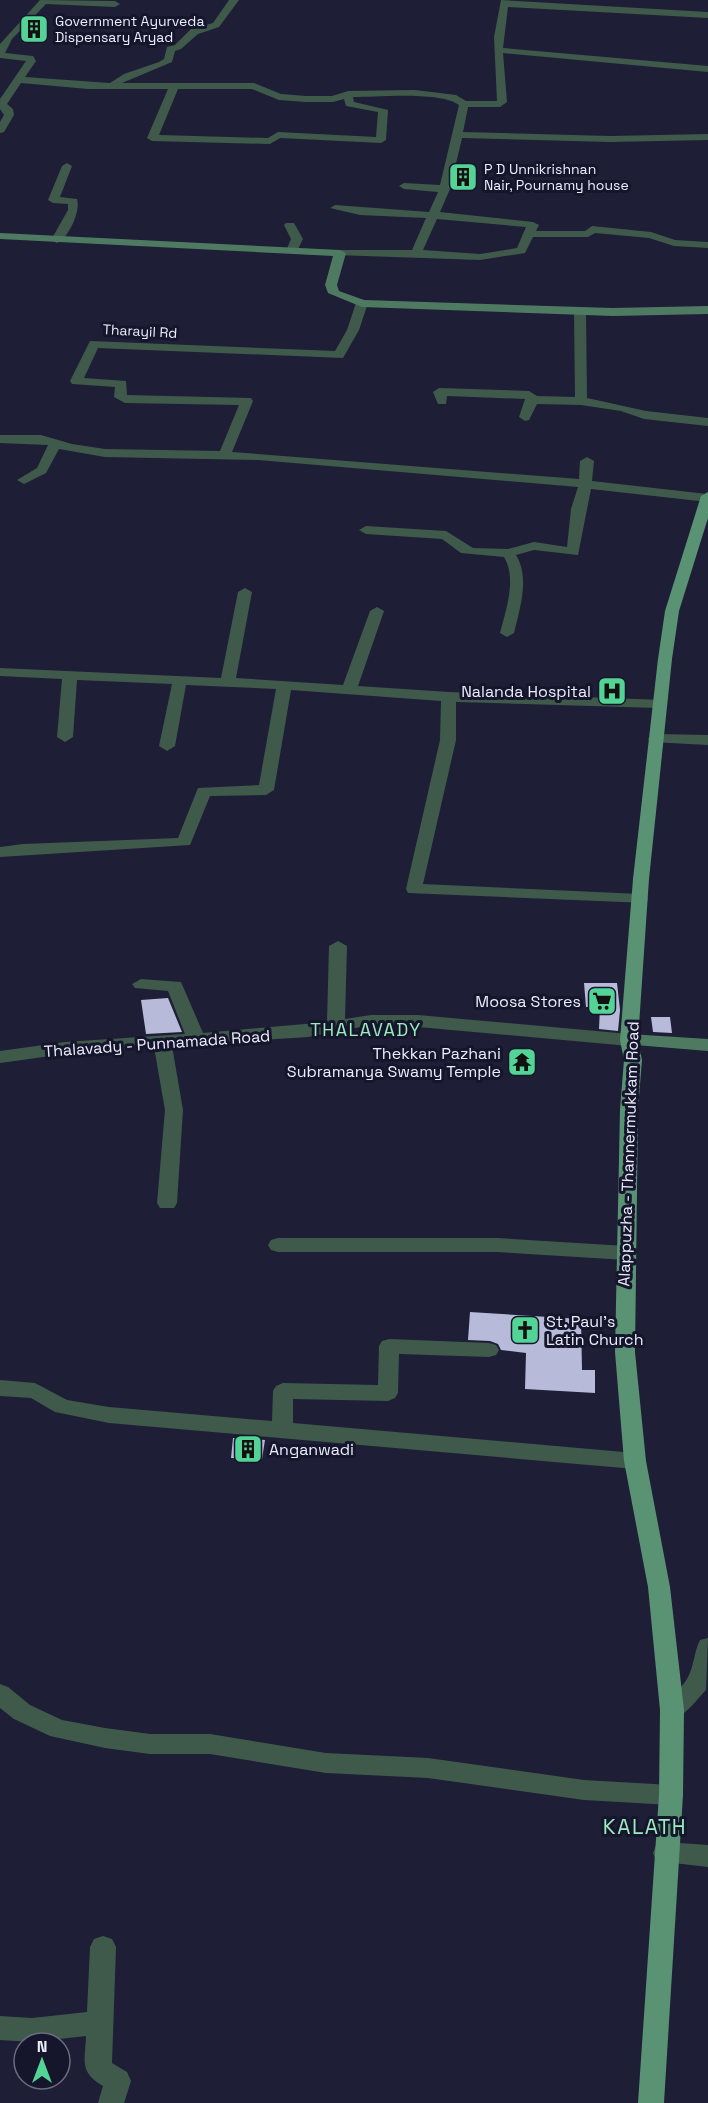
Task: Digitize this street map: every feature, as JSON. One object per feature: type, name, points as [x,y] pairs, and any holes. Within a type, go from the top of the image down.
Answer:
[{"type":"main road","points":[[0,236],[340,253],[331,285],[334,293],[362,303],[434,308],[579,312],[708,310]]},
{"type":"main road","name":"Alappuzha - Thannermukkam Road","points":[[651,2103],[670,1794],[672,1710],[659,1587],[635,1461],[625,1352],[633,1060],[629,1040],[658,703],[672,611],[707,502]]},
{"type":"main road","name":"Thalavady - Punnamada Road","points":[[629,1040],[708,1045]]},
{"type":"street","points":[[113,86],[124,76],[159,68],[169,60],[170,49],[178,47],[185,37],[201,27],[216,24],[234,0]]},
{"type":"street","points":[[0,130],[9,115],[8,110],[1,105],[31,61],[30,58],[0,54],[8,38],[44,1],[115,4]]},
{"type":"street","points":[[18,80],[113,86],[254,86],[279,97],[306,99],[333,99],[348,94],[415,93],[456,98],[464,104],[502,102],[499,50],[500,20],[505,2],[708,15]]},
{"type":"street","points":[[499,50],[708,69]]},
{"type":"street","points":[[174,87],[165,115],[152,138],[270,141],[278,135],[381,140],[383,110],[350,104],[348,94]]},
{"type":"street","points":[[416,253],[445,189],[464,104]]},
{"type":"street","points":[[456,135],[610,140],[708,137]]},
{"type":"street","points":[[57,240],[73,210],[73,201],[53,200],[67,165]]},
{"type":"street","points":[[404,186],[445,189]]},
{"type":"street","points":[[335,208],[366,213],[498,217],[533,225],[521,251],[480,257],[416,253],[340,253]]},
{"type":"street","points":[[290,225],[297,239],[292,251]]},
{"type":"street","points":[[527,234],[588,234],[592,229],[607,229],[651,235],[664,242],[708,245]]},
{"type":"street","name":"Tharayil Rd","points":[[225,454],[247,401],[125,399],[120,397],[122,384],[76,381],[94,344],[339,356],[353,330],[362,303]]},
{"type":"street","points":[[579,312],[581,401]]},
{"type":"street","points":[[442,401],[439,392],[529,395],[532,400]]},
{"type":"street","points":[[532,400],[581,401],[623,408],[644,415],[708,422]]},
{"type":"street","points":[[525,417],[532,400]]},
{"type":"street","points":[[0,439],[41,439],[85,451],[105,453],[225,454],[522,477],[707,502]]},
{"type":"street","points":[[24,480],[39,475],[56,443]]},
{"type":"street","points":[[366,530],[446,535],[455,547],[466,551],[507,553],[534,546],[573,552],[587,461]]},
{"type":"street","points":[[507,553],[516,566],[514,602],[507,633]]},
{"type":"street","points":[[228,682],[245,592]]},
{"type":"street","points":[[350,690],[377,611]]},
{"type":"street","points":[[0,672],[284,685],[449,697],[658,703]]},
{"type":"street","points":[[65,738],[70,676]]},
{"type":"street","points":[[167,746],[180,680]]},
{"type":"street","points":[[0,852],[24,848],[148,846],[184,842],[204,791],[266,790],[269,786],[284,685]]},
{"type":"street","points":[[449,697],[448,740],[414,889],[640,899]]},
{"type":"street","points":[[656,739],[708,740]]},
{"type":"street","points":[[336,1026],[338,946]]},
{"type":"street","points":[[141,984],[175,986],[196,1038]]},
{"type":"street","name":"Thalavady - Punnamada Road","points":[[0,1057],[65,1048],[288,1033],[371,1020],[418,1021],[629,1040]]},
{"type":"street","points":[[162,1040],[174,1110],[167,1203]]},
{"type":"street","points":[[278,1245],[498,1245],[626,1253]]},
{"type":"street","points":[[282,1431],[283,1391],[388,1393],[389,1346],[489,1350]]},
{"type":"street","points":[[0,1388],[35,1391],[62,1407],[97,1413],[635,1461]]},
{"type":"street","points":[[672,1710],[698,1683],[706,1660]]},
{"type":"street","points":[[0,1694],[22,1712],[58,1729],[105,1738],[150,1744],[210,1744],[326,1763],[428,1768],[584,1790],[670,1794]]},
{"type":"street","points":[[665,1853],[708,1856]]},
{"type":"street","points":[[103,1947],[98,2069],[118,2081],[111,2103]]},
{"type":"street","points":[[0,2028],[32,2030],[100,2022]]},
{"type":"building","name":"Moosa Stores","points":[[584,983],[617,983],[620,1010],[618,1031],[599,1029],[600,1007],[586,1007]]},
{"type":"building","points":[[168,998],[182,1032],[146,1034],[141,1000]]},
{"type":"building","points":[[651,1017],[670,1017],[672,1033],[653,1032]]},
{"type":"building","name":"St. Paul's Latin Church","points":[[470,1312],[581,1319],[582,1370],[595,1370],[595,1393],[525,1389],[526,1353],[501,1350],[498,1344],[490,1341],[468,1340]]},
{"type":"building","name":"Anganwadi","points":[[233,1438],[265,1440],[262,1459],[231,1458]]},
{"type":"place","name":"Government Ayurveda Dispensary Aryad","points":[[34,29]]},
{"type":"place","name":"P D Unnikrishnan Nair, Pournamy house","points":[[463,177]]},
{"type":"place","name":"Nalanda Hospital","points":[[612,691]]},
{"type":"place","name":"Moosa Stores","points":[[602,1001]]},
{"type":"place","name":"Thekkan Pazhani Subramanya Swamy Temple","points":[[522,1062]]},
{"type":"place","name":"St. Paul's Latin Church","points":[[525,1330]]},
{"type":"place","name":"Anganwadi","points":[[248,1449]]},
{"type":"district","name":"THALAVADY","points":[[366,1030]]},
{"type":"district","name":"KALATH","points":[[645,1827]]}]
